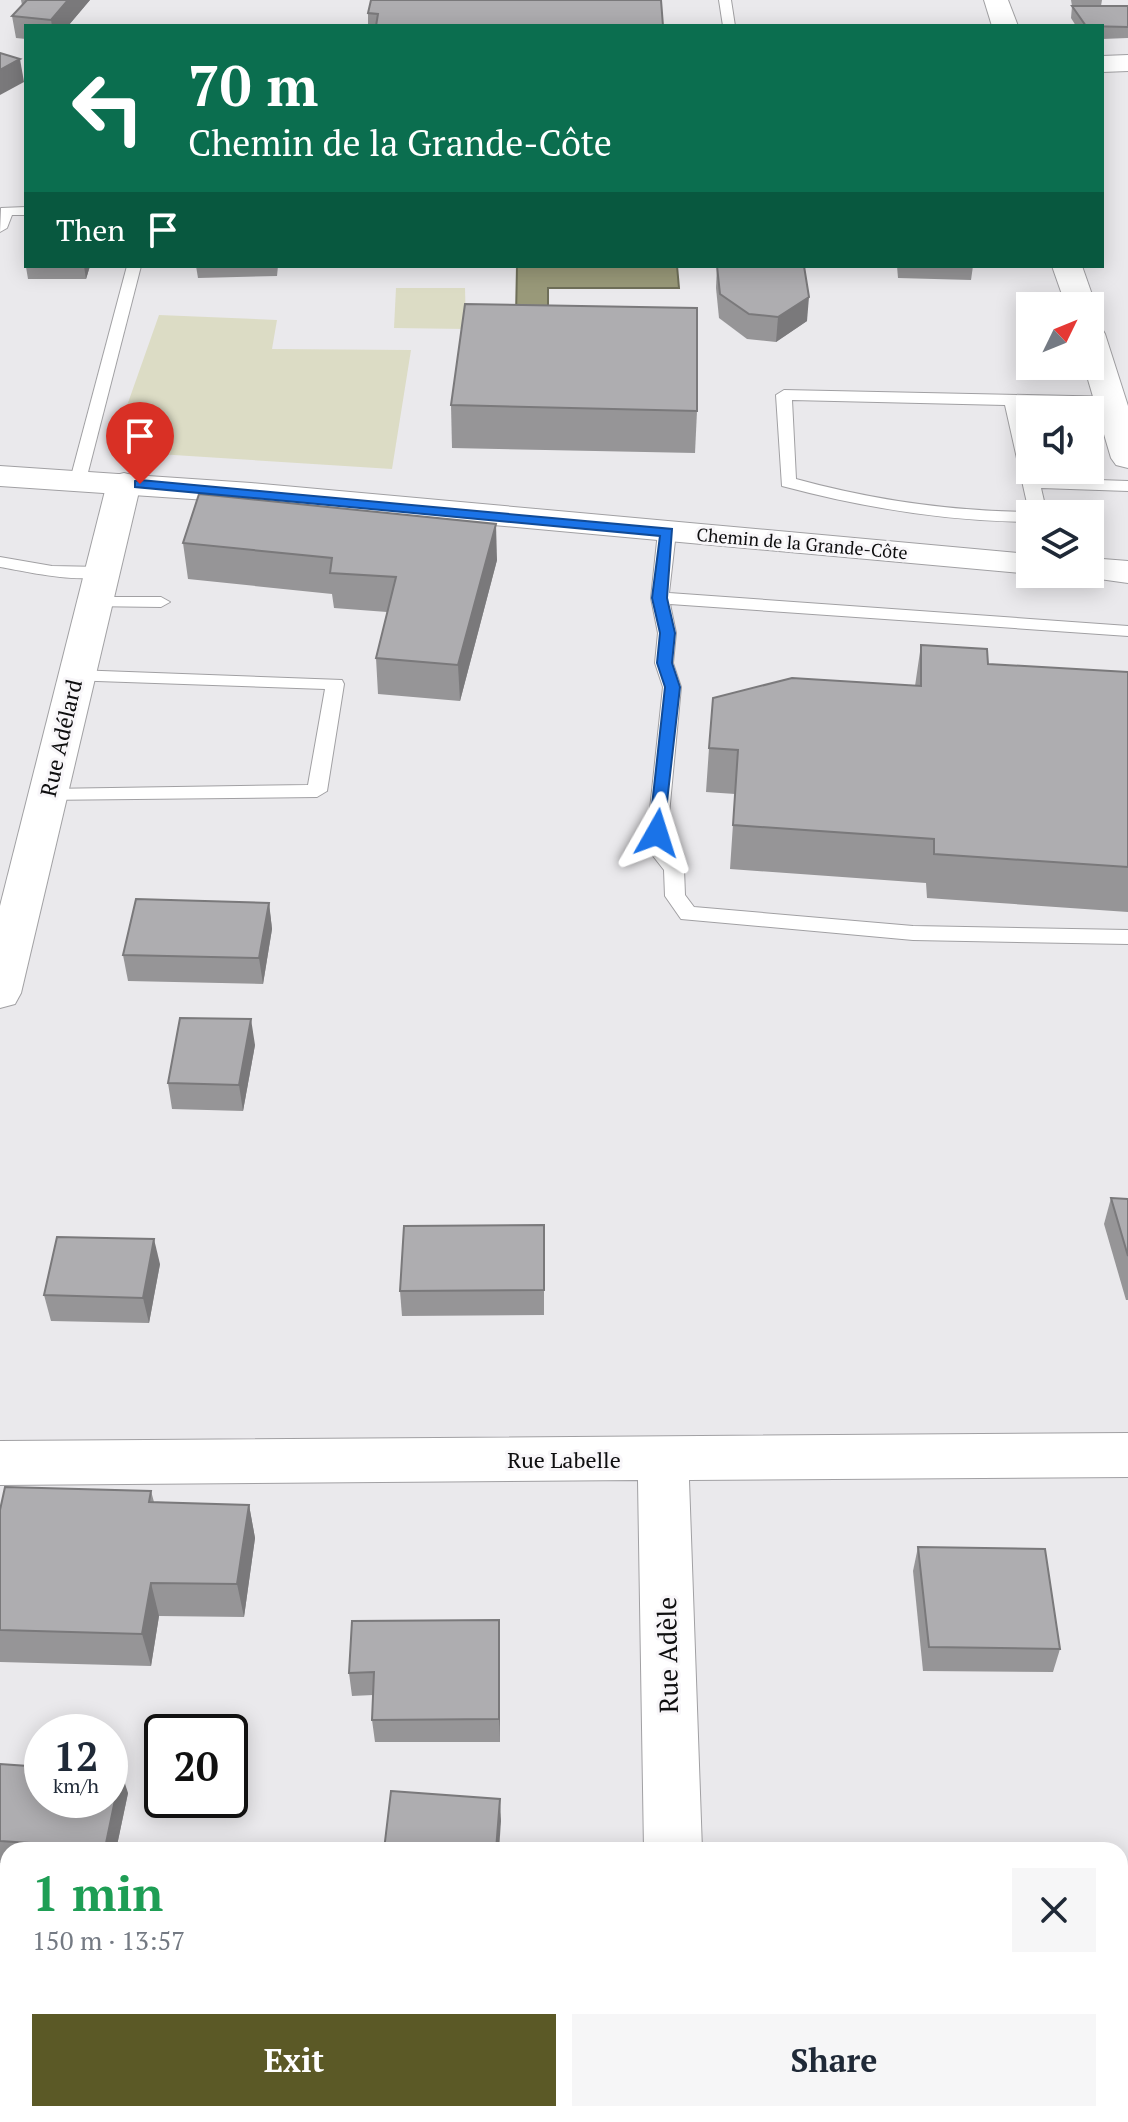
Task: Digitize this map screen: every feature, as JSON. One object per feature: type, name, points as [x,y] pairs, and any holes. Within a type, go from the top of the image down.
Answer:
[{"type":"street","points":[[996,0],[1004,24]]},
{"type":"street","points":[[1104,64],[1128,63]]},
{"type":"street","points":[[1068,268],[1076,292]]},
{"type":"street","points":[[1104,376],[1128,458]]},
{"type":"street","name":"Chemin de la Grande-Côte","points":[[0,476],[124,483],[1016,563]]},
{"type":"street","name":"Rue Adélard","points":[[0,993],[124,483]]},
{"type":"street","points":[[1104,570],[1128,572]]},
{"type":"street","name":"Rue Labelle","points":[[0,1463],[1128,1455]]},
{"type":"street","name":"Rue Adèle","points":[[663,1460],[673,1842]]},
{"type":"lane","points":[[725,0],[729,24]]},
{"type":"lane","points":[[0,228],[6,211],[24,211]]},
{"type":"lane","points":[[78,480],[133,268]]},
{"type":"lane","points":[[1016,516],[927,513],[850,500],[788,482],[784,395],[1112,400]]},
{"type":"lane","points":[[1012,400],[1016,417]]},
{"type":"lane","points":[[1063,484],[1128,486]]},
{"type":"lane","points":[[667,532],[660,598],[667,633],[664,663],[672,687],[656,847],[674,869],[675,896],[688,914],[913,933],[1128,937]]},
{"type":"lane","points":[[0,562],[52,571],[97,587],[161,602]]},
{"type":"lane","points":[[660,598],[1128,631]]},
{"type":"lane","points":[[47,795],[317,791],[335,684],[75,676]]},
{"type":"shaded area","points":[[517,268],[677,268],[679,288],[548,288],[548,316],[516,316]]},
{"type":"shaded area","points":[[396,288],[465,288],[466,329],[394,328]]},
{"type":"shaded area","points":[[159,315],[277,320],[272,349],[411,350],[392,469],[111,451]]},
{"type":"building","points":[[27,0],[68,0],[51,20],[12,16]]},
{"type":"building","points":[[371,0],[661,0],[663,24],[376,24],[378,14],[368,13]]},
{"type":"building","points":[[1072,6],[1128,6],[1128,27],[1085,24]]},
{"type":"building","points":[[0,53],[20,59],[0,70]]},
{"type":"building","points":[[717,268],[804,268],[809,297],[778,317],[749,314],[720,294]]},
{"type":"building","points":[[465,304],[697,308],[697,411],[451,405]]},
{"type":"building","points":[[199,494],[496,524],[458,665],[376,658],[396,577],[330,573],[332,558],[183,543]]},
{"type":"building","points":[[921,645],[987,649],[988,664],[1128,672],[1128,867],[934,854],[934,839],[733,825],[738,750],[709,748],[713,698],[792,678],[921,686]]},
{"type":"building","points":[[136,899],[269,903],[259,958],[123,955]]},
{"type":"building","points":[[180,1018],[251,1019],[239,1085],[168,1083]]},
{"type":"building","points":[[1111,1198],[1128,1199],[1128,1256]]},
{"type":"building","points":[[544,1225],[544,1290],[400,1291],[404,1226]]},
{"type":"building","points":[[57,1237],[154,1239],[143,1298],[44,1295]]},
{"type":"building","points":[[5,1487],[151,1491],[149,1502],[249,1505],[237,1584],[151,1583],[142,1634],[0,1630],[0,1510]]},
{"type":"building","points":[[918,1547],[1045,1549],[1060,1649],[929,1647]]},
{"type":"building","points":[[499,1620],[499,1719],[372,1720],[374,1672],[349,1673],[352,1621]]},
{"type":"building","points":[[0,1764],[24,1766],[24,1818],[111,1818],[106,1842],[0,1841]]},
{"type":"building","points":[[391,1791],[500,1799],[497,1842],[385,1842]]},
{"type":"route","points":[[140,484],[667,532],[660,598],[667,633],[664,663],[672,687],[657,833]]}]
